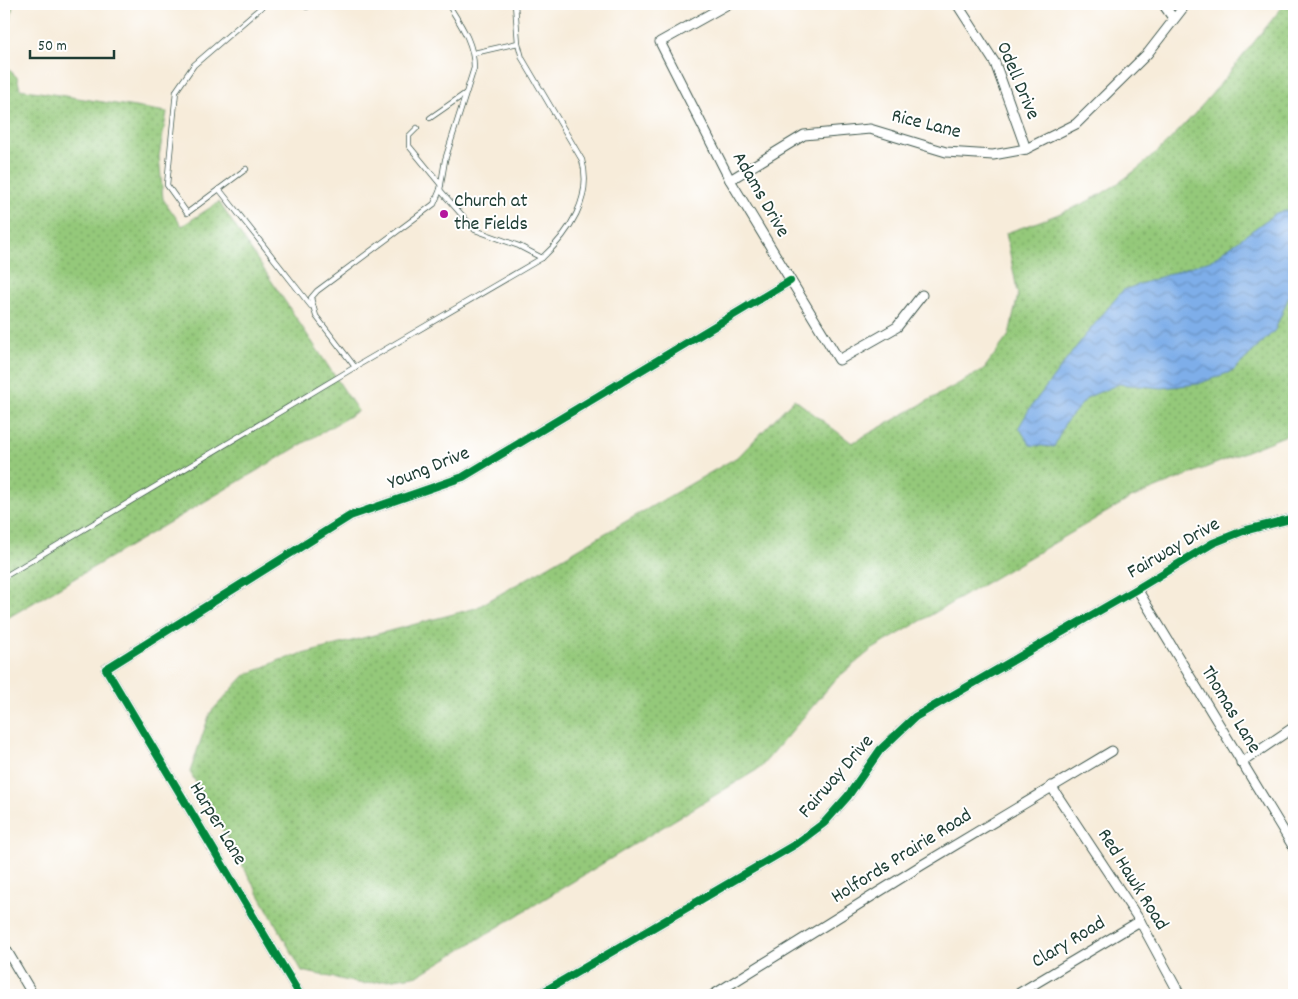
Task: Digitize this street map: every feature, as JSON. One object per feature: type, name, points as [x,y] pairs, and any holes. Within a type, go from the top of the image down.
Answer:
[{"type":"street","name":"Adams Drive","points":[[728,4],[660,42],[730,180],[839,360],[897,327],[922,294]]},
{"type":"street","name":"Odell Drive","points":[[957,4],[995,63],[1026,149]]},
{"type":"street","points":[[1163,4],[1173,18]]},
{"type":"street","name":"Rice Lane","points":[[730,180],[804,135],[870,129],[946,152],[993,155],[1026,149],[1076,124],[1148,54],[1173,18],[1186,4]]},
{"type":"street","name":"Young Drive","points":[[106,669],[350,516],[463,477],[790,281]]},
{"type":"street","name":"Fairway Drive","points":[[538,995],[796,844],[824,823],[848,796],[880,750],[915,717],[1213,543],[1243,531],[1294,518]]},
{"type":"street","name":"Thomas Lane","points":[[1137,589],[1294,848]]},
{"type":"street","name":"Harper Lane","points":[[106,669],[300,995]]},
{"type":"street","points":[[1241,763],[1294,727]]},
{"type":"street","name":"Holfords Prairie Road","points":[[713,995],[1051,786],[1112,751]]},
{"type":"street","name":"Red Hawk Road","points":[[1051,786],[1140,921],[1180,995]]},
{"type":"street","name":"Clary Road","points":[[1016,995],[1140,921]]},
{"type":"street","points":[[4,946],[33,995]]},
{"type":"lane","points":[[246,169],[187,213],[167,185],[176,91],[194,64],[265,4]]},
{"type":"lane","points":[[300,4],[307,7],[312,4]]},
{"type":"lane","points":[[312,307],[311,298],[317,291],[434,204],[474,68],[474,53],[469,39],[448,4]]},
{"type":"lane","points":[[4,577],[355,366],[542,258],[560,241],[573,224],[585,188],[586,174],[582,160],[529,72],[518,43],[515,4]]},
{"type":"lane","points":[[474,53],[518,43]]},
{"type":"lane","points":[[430,118],[467,92]]},
{"type":"lane","points":[[417,128],[410,136],[409,146],[440,188],[475,230],[519,246],[542,258]]},
{"type":"lane","points":[[219,189],[312,307],[316,316],[355,366]]},
{"type":"green space","points":[[4,4],[13,4],[4,65]]},
{"type":"green space","points":[[1285,4],[1294,4],[1294,432],[1131,498],[871,650],[836,679],[760,768],[419,975],[363,984],[302,971],[190,772],[210,713],[244,676],[280,660],[476,608],[739,456],[794,399],[852,443],[983,370],[1009,335],[1018,295],[1006,233],[1062,213],[1088,201],[1114,186],[1139,168],[1206,101]]},
{"type":"green space","points":[[4,65],[17,77],[20,89],[167,112],[159,156],[163,199],[182,226],[219,202],[358,411],[4,620]]},
{"type":"water","points":[[1294,209],[1294,284],[1275,330],[1233,371],[1198,384],[1162,388],[1119,384],[1088,397],[1065,423],[1054,447],[1030,445],[1019,427],[1030,408],[1083,338],[1123,290],[1213,259],[1276,213]]},
{"type":"cycle path","points":[[300,995],[106,669],[350,516],[463,477],[790,281]]},
{"type":"cycle path","points":[[538,995],[796,844],[824,823],[848,796],[880,750],[915,717],[1213,543],[1243,531],[1294,518]]},
{"type":"place","name":"Church at the Fields","points":[[444,214]]}]
